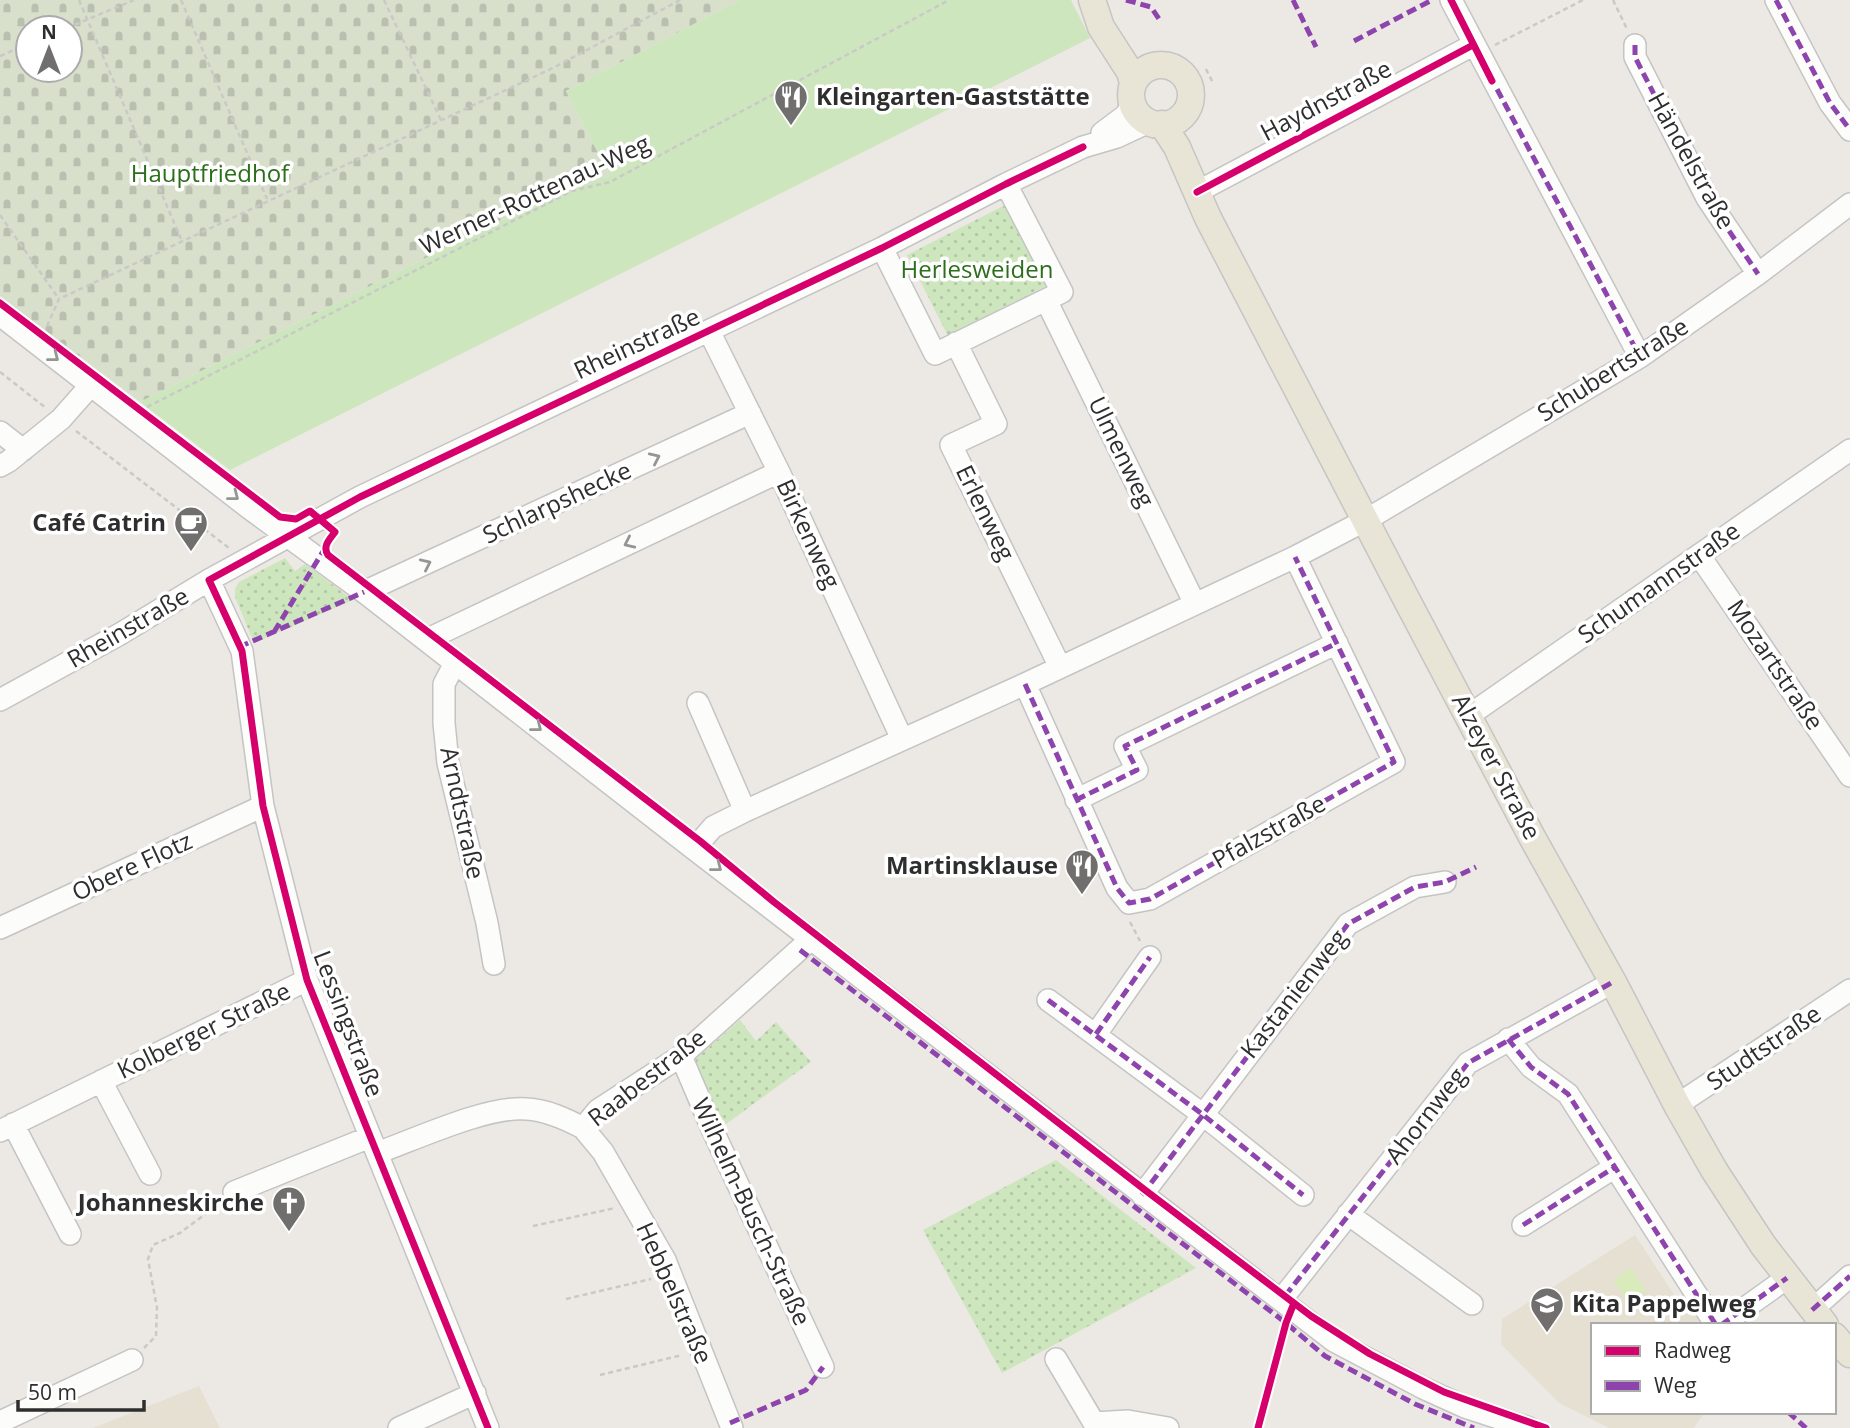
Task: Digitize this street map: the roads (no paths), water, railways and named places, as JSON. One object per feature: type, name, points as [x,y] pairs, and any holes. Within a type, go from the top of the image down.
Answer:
[{"type":"main road","name":"Alzeyer Straße","points":[[1093,0],[1140,52],[1158,65],[1173,67],[1185,77],[1190,99],[1152,109]]},
{"type":"main road","name":"Alzeyer Straße","points":[[1093,0],[1101,27],[1152,109],[1186,128],[1195,155],[1197,192],[1208,218],[1468,716],[1677,1105],[1714,1170],[1763,1245],[1818,1317]]},
{"type":"main road","points":[[1152,109],[1146,69],[1158,65]]},
{"type":"main road","points":[[1836,1338],[1850,1354]]},
{"type":"street","points":[[1451,0],[1640,357]]},
{"type":"street","points":[[1776,0],[1830,103],[1850,130]]},
{"type":"street","name":"Händelstraße","points":[[1635,45],[1634,57],[1707,198],[1758,274]]},
{"type":"street","name":"Haydnstraße","points":[[1197,192],[1476,49]]},
{"type":"street","name":"Rheinstraße","points":[[0,700],[360,497],[882,248],[1083,147],[1126,115],[1152,109]]},
{"type":"street","points":[[882,248],[935,354],[1062,292],[1006,184]]},
{"type":"street","name":"Schubertstraße","points":[[1366,520],[1640,357],[1758,274],[1850,204]]},
{"type":"street","name":"Ulmenweg","points":[[1046,300],[1195,604]]},
{"type":"street","points":[[0,315],[249,508],[364,592],[1142,1195],[1335,1341],[1465,1407],[1529,1428]]},
{"type":"street","name":"Birkenweg","points":[[709,331],[779,472],[902,739]]},
{"type":"street","name":"Erlenweg","points":[[956,343],[996,424],[951,445],[1060,667]]},
{"type":"street","points":[[0,466],[61,419],[91,385]]},
{"type":"street","name":"Schlarpshecke","points":[[364,592],[750,413]]},
{"type":"street","points":[[0,432],[23,450]]},
{"type":"street","name":"Schumannstraße","points":[[1468,716],[1699,555],[1846,461]]},
{"type":"street","points":[[426,640],[779,472]]},
{"type":"street","points":[[694,849],[713,827],[745,811],[1025,684],[1295,557],[1366,520]]},
{"type":"street","name":"Mozartstraße","points":[[1699,555],[1850,776]]},
{"type":"street","name":"Pfalzstraße","points":[[1076,800],[1117,888],[1129,903],[1150,899],[1394,762],[1295,557]]},
{"type":"street","name":"Lessingstraße","points":[[209,580],[242,651],[263,806],[307,980],[488,1428]]},
{"type":"street","points":[[1025,684],[1076,800],[1137,770],[1125,746],[1337,643]]},
{"type":"street","name":"Arndtstraße","points":[[455,663],[444,684],[444,723],[449,764],[487,923],[494,964]]},
{"type":"street","points":[[698,703],[745,811]]},
{"type":"street","name":"Obere Flotz","points":[[0,928],[263,806]]},
{"type":"street","name":"Kastanienweg","points":[[1142,1195],[1348,924],[1415,887],[1445,881]]},
{"type":"street","name":"Raabestraße","points":[[234,1192],[374,1145],[498,1110],[527,1109],[562,1117],[583,1129],[598,1110],[681,1056],[811,939]]},
{"type":"street","points":[[1096,1034],[1150,957]]},
{"type":"street","name":"Kolberger Straße","points":[[70,1234],[7,1128],[307,980]]},
{"type":"street","name":"Ahornweg","points":[[1281,1300],[1468,1063],[1613,982]]},
{"type":"street","name":"Studtstraße","points":[[1677,1105],[1850,990]]},
{"type":"street","points":[[1048,1000],[1202,1114],[1303,1195]]},
{"type":"street","points":[[1508,1039],[1531,1066],[1568,1094],[1717,1323]]},
{"type":"street","name":"Wilhelm-Busch-Straße","points":[[681,1056],[823,1367]]},
{"type":"street","name":"Kolberger Straße","points":[[101,1081],[150,1174]]},
{"type":"street","name":"Hebbelstraße","points":[[583,1129],[603,1152],[671,1274],[732,1428]]},
{"type":"street","points":[[1523,1225],[1615,1167]]},
{"type":"street","points":[[1348,1214],[1472,1304]]},
{"type":"street","points":[[1818,1317],[1850,1276]]},
{"type":"street","points":[[1721,1323],[1787,1278]]},
{"type":"street","points":[[1056,1359],[1094,1423],[1128,1421],[1168,1428]]},
{"type":"street","points":[[0,1422],[132,1360]]},
{"type":"street","points":[[399,1428],[475,1393]]},
{"type":"place","name":"Kleingarten-Gaststätte","points":[[791,127]]},
{"type":"place","name":"Café Catrin","points":[[191,553]]},
{"type":"place","name":"Martinsklause","points":[[1082,896]]},
{"type":"place","name":"Johanneskirche","points":[[289,1233]]},
{"type":"place","name":"Kita Pappelweg","points":[[1547,1334]]},
{"type":"park label","name":"Hauptfriedhof","points":[[210,174]]},
{"type":"park label","name":"Herlesweiden","points":[[977,270]]}]
